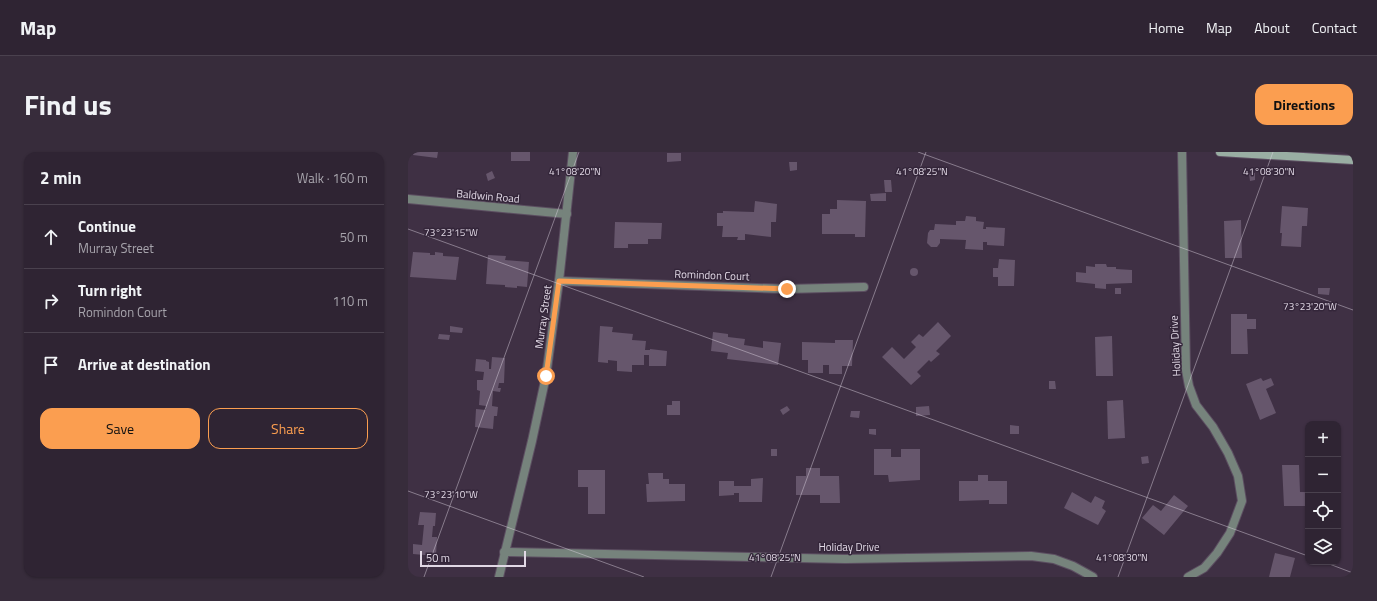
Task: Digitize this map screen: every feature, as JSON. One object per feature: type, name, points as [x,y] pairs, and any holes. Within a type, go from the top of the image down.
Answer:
[{"type":"street","name":"Murray Street","points":[[499,577],[541,401],[559,281],[573,152]]},
{"type":"street","name":"Holiday Drive","points":[[1182,152],[1186,370],[1189,386],[1196,405],[1213,427],[1228,453],[1238,476],[1242,501],[1230,532],[1217,553],[1204,568],[1188,577]]},
{"type":"street","points":[[1220,152],[1353,160]]},
{"type":"street","name":"Baldwin Road","points":[[408,199],[567,214]]},
{"type":"street","name":"Romindon Court","points":[[559,281],[787,289],[864,287]]},
{"type":"street","name":"Holiday Drive","points":[[504,552],[845,559],[1031,556],[1054,559],[1073,566],[1093,577]]},
{"type":"building","points":[[414,152],[438,152],[437,158],[413,155]]},
{"type":"building","points":[[511,152],[530,152],[530,161],[511,161]]},
{"type":"building","points":[[667,153],[681,153],[681,161],[667,162]]},
{"type":"building","points":[[789,162],[797,162],[797,170],[790,171]]},
{"type":"building","points":[[492,171],[495,178],[488,181],[486,174]]},
{"type":"building","points":[[1249,173],[1255,173],[1255,180],[1250,181]]},
{"type":"building","points":[[884,180],[891,180],[892,192],[885,192]]},
{"type":"building","points":[[886,193],[886,201],[871,201],[870,194]]},
{"type":"building","points":[[837,200],[866,201],[865,237],[855,237],[855,234],[822,234],[822,214],[830,214],[830,209],[837,209]]},
{"type":"building","points":[[755,201],[777,204],[776,222],[771,222],[771,237],[745,234],[745,240],[737,240],[738,237],[722,237],[723,226],[717,226],[717,213],[723,213],[723,211],[754,212]]},
{"type":"building","points":[[1282,206],[1308,208],[1307,226],[1302,226],[1301,247],[1281,246],[1282,233],[1280,233]]},
{"type":"building","points":[[966,216],[976,217],[976,221],[984,222],[983,229],[986,229],[986,227],[1005,228],[1004,246],[987,245],[987,242],[983,242],[983,250],[965,249],[966,240],[940,239],[940,243],[937,247],[931,247],[927,243],[928,233],[930,230],[934,230],[935,224],[956,225],[956,221],[965,221]]},
{"type":"building","points":[[1241,220],[1242,258],[1225,258],[1224,221]]},
{"type":"building","points":[[615,222],[662,223],[661,239],[648,239],[648,244],[628,244],[628,248],[614,248]]},
{"type":"building","points":[[413,252],[430,253],[430,255],[435,255],[435,252],[443,253],[443,256],[459,257],[456,280],[410,277]]},
{"type":"building","points":[[488,255],[506,256],[505,260],[529,262],[527,287],[517,286],[517,288],[505,287],[505,285],[486,284]]},
{"type":"building","points":[[999,259],[1015,260],[1014,286],[998,286],[998,277],[993,277],[993,268],[998,268]]},
{"type":"building","points":[[1095,264],[1106,264],[1107,267],[1132,270],[1132,283],[1106,284],[1106,289],[1095,288],[1095,284],[1076,282],[1076,272],[1086,273],[1086,266],[1095,267]]},
{"type":"building","points":[[912,268],[916,268],[918,272],[916,276],[912,276],[910,274],[910,270]]},
{"type":"building","points":[[1115,288],[1121,288],[1121,294],[1115,294]]},
{"type":"building","points":[[1318,288],[1330,288],[1329,295],[1318,294]]},
{"type":"building","points":[[1231,314],[1247,314],[1247,319],[1256,319],[1256,329],[1247,329],[1248,354],[1231,354]]},
{"type":"building","points":[[938,322],[951,336],[936,351],[940,354],[931,362],[929,360],[917,372],[921,376],[911,385],[882,357],[892,347],[904,359],[916,347],[911,342],[919,334],[923,337]]},
{"type":"building","points":[[450,326],[463,328],[462,333],[450,332]]},
{"type":"building","points":[[600,326],[613,327],[612,332],[633,334],[632,340],[646,341],[645,350],[650,349],[667,351],[666,366],[649,366],[649,355],[644,355],[644,365],[632,365],[632,372],[617,371],[617,361],[608,360],[608,363],[598,362]]},
{"type":"building","points":[[713,332],[728,334],[728,337],[745,339],[744,345],[763,348],[763,341],[781,343],[778,365],[727,359],[728,353],[711,351]]},
{"type":"building","points":[[439,334],[450,335],[449,340],[438,339]]},
{"type":"building","points":[[1112,336],[1113,376],[1096,376],[1095,337]]},
{"type":"building","points":[[835,340],[853,340],[852,366],[842,366],[842,374],[829,374],[829,365],[823,365],[823,373],[808,373],[808,360],[802,360],[802,342],[835,343]]},
{"type":"building","points":[[492,357],[505,358],[504,383],[499,383],[498,388],[501,388],[500,392],[493,391],[492,406],[498,407],[497,416],[494,416],[493,429],[475,427],[476,409],[486,410],[486,406],[479,405],[480,391],[477,390],[477,380],[483,380],[484,372],[475,371],[476,359],[486,360],[489,362],[489,369],[491,369]]},
{"type":"building","points":[[1261,378],[1263,381],[1271,378],[1274,385],[1266,389],[1276,413],[1260,420],[1246,384]]},
{"type":"building","points":[[1049,381],[1055,381],[1056,389],[1049,389]]},
{"type":"building","points":[[1123,400],[1125,438],[1108,439],[1107,401]]},
{"type":"building","points":[[672,401],[680,401],[680,415],[667,415],[667,405],[672,405]]},
{"type":"building","points":[[787,406],[790,410],[783,415],[780,410]]},
{"type":"building","points":[[929,406],[930,415],[916,416],[916,407]]},
{"type":"building","points":[[851,411],[860,411],[859,418],[850,417]]},
{"type":"building","points":[[1010,425],[1019,426],[1019,434],[1010,434]]},
{"type":"building","points":[[869,429],[876,429],[876,435],[869,434]]},
{"type":"building","points":[[771,449],[777,449],[777,456],[771,456]]},
{"type":"building","points":[[874,449],[891,449],[891,457],[901,457],[901,449],[920,449],[920,480],[889,482],[888,475],[874,475]]},
{"type":"building","points":[[1148,456],[1149,463],[1142,464],[1141,457]]},
{"type":"building","points":[[1282,465],[1299,465],[1300,492],[1305,492],[1305,506],[1284,506]]},
{"type":"building","points":[[806,468],[820,468],[820,476],[839,476],[840,503],[820,503],[820,495],[796,495],[796,476],[806,476]]},
{"type":"building","points":[[578,470],[605,470],[605,514],[588,514],[588,487],[578,487]]},
{"type":"building","points":[[648,473],[663,473],[663,479],[669,479],[669,484],[685,484],[685,501],[647,502],[646,484],[649,484]]},
{"type":"building","points":[[978,475],[988,475],[988,481],[1007,481],[1007,504],[989,504],[989,500],[959,501],[959,481],[978,481]]},
{"type":"building","points":[[763,478],[762,502],[739,502],[739,493],[734,493],[734,495],[719,496],[719,481],[734,481],[734,486],[751,486],[751,479]]},
{"type":"building","points":[[1072,492],[1091,503],[1095,496],[1105,501],[1102,508],[1106,511],[1098,525],[1064,508]]},
{"type":"building","points":[[1174,495],[1188,506],[1164,535],[1142,518],[1153,505],[1161,511]]},
{"type":"building","points":[[420,512],[436,513],[432,537],[437,537],[436,556],[413,554],[413,544],[422,545],[424,525],[418,525]]},
{"type":"building","points":[[1275,553],[1295,558],[1290,577],[1269,577]]},
{"type":"route","points":[[546,376],[559,281],[787,289]]}]
